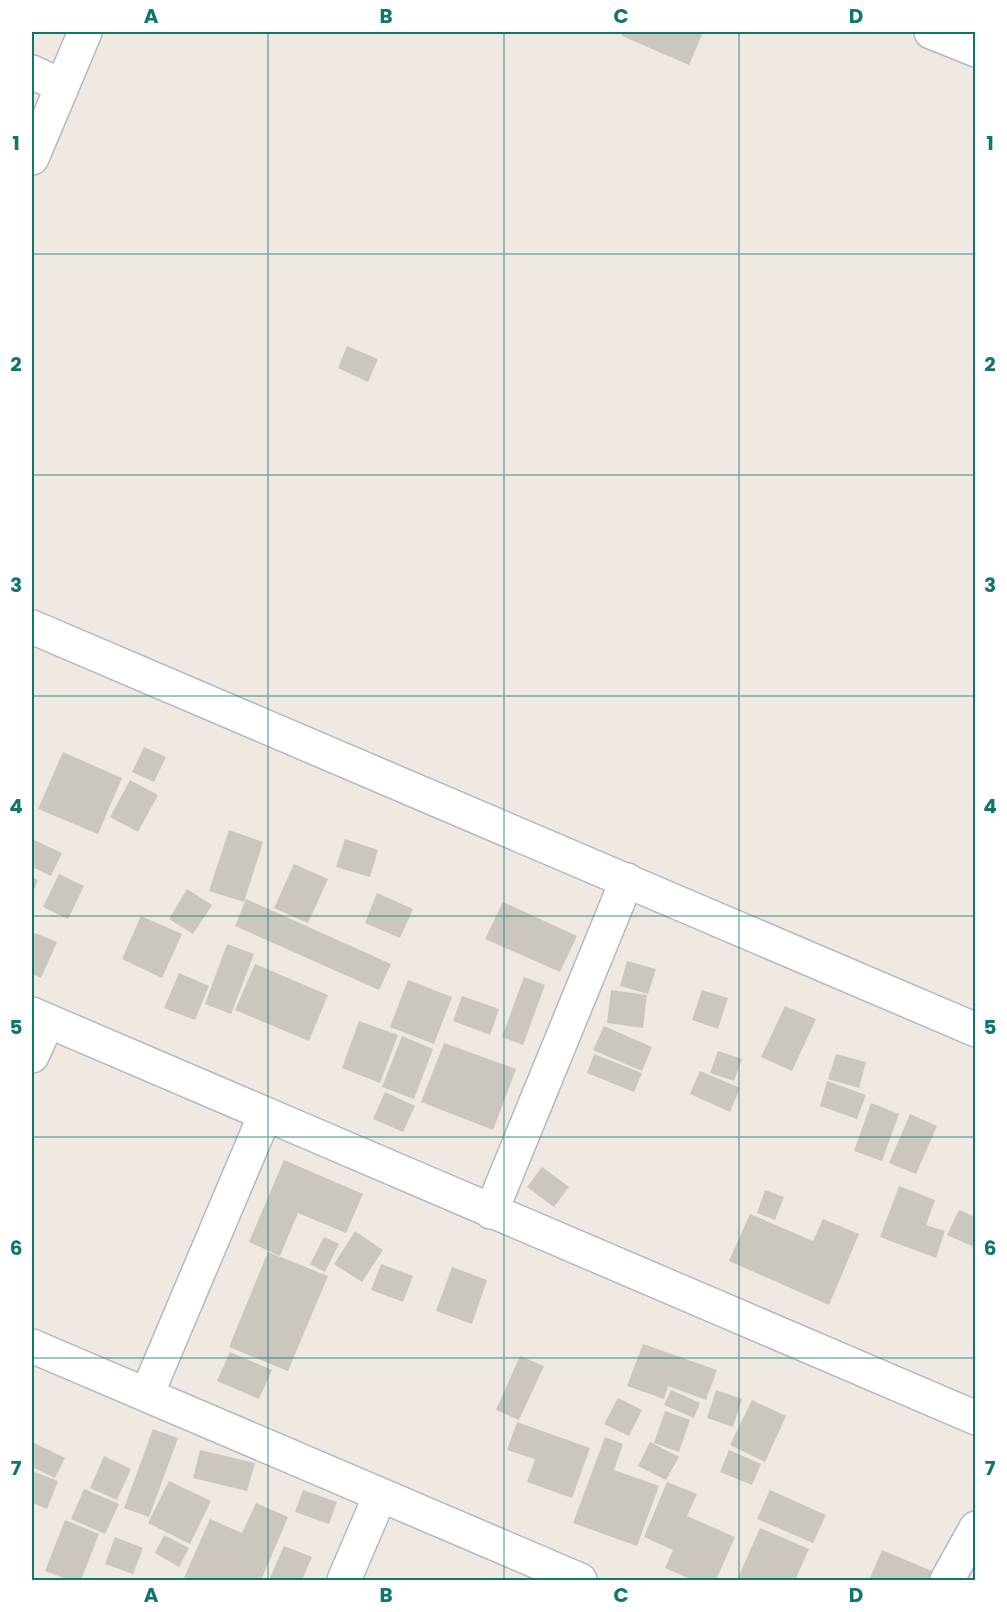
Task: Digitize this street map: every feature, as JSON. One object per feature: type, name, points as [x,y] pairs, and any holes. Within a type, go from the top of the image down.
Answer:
[{"type":"street","points":[[32,158],[86,32]]},
{"type":"street","points":[[931,32],[975,50]]},
{"type":"street","points":[[32,72],[62,86]]},
{"type":"street","points":[[32,627],[975,1030]]},
{"type":"street","points":[[491,1212],[627,880]]},
{"type":"street","points":[[32,1056],[40,1018],[975,1419]]},
{"type":"street","points":[[147,1394],[265,1115]]},
{"type":"street","points":[[32,1346],[580,1581]]},
{"type":"street","points":[[344,1581],[380,1496]]},
{"type":"street","points":[[947,1581],[975,1528]]},
{"type":"building","points":[[623,32],[703,32],[689,65],[622,36]]},
{"type":"building","points":[[347,346],[378,359],[368,382],[338,368]]},
{"type":"building","points":[[144,747],[166,757],[154,782],[132,772]]},
{"type":"building","points":[[63,752],[122,778],[98,834],[38,809]]},
{"type":"building","points":[[130,780],[158,795],[138,832],[110,817]]},
{"type":"building","points":[[229,830],[263,842],[244,902],[209,891]]},
{"type":"building","points":[[32,839],[62,853],[51,876],[32,867]]},
{"type":"building","points":[[345,839],[378,850],[370,877],[336,867]]},
{"type":"building","points":[[294,864],[328,879],[308,923],[274,908]]},
{"type":"building","points":[[59,874],[84,886],[68,919],[43,907]]},
{"type":"building","points":[[32,877],[38,880],[32,894]]},
{"type":"building","points":[[187,889],[212,905],[193,934],[169,919]]},
{"type":"building","points":[[377,893],[413,909],[400,938],[365,923]]},
{"type":"building","points":[[246,899],[391,964],[379,990],[235,926]]},
{"type":"building","points":[[503,902],[577,936],[560,972],[485,939]]},
{"type":"building","points":[[141,916],[182,934],[162,978],[122,959]]},
{"type":"building","points":[[35,933],[57,942],[41,978],[32,974],[32,941]]},
{"type":"building","points":[[227,944],[254,954],[231,1014],[205,1004]]},
{"type":"building","points":[[627,961],[656,969],[648,994],[620,986]]},
{"type":"building","points":[[255,964],[328,995],[309,1041],[235,1010]]},
{"type":"building","points":[[179,973],[209,986],[195,1020],[164,1008]]},
{"type":"building","points":[[524,977],[545,985],[523,1045],[502,1037]]},
{"type":"building","points":[[408,980],[452,997],[434,1044],[390,1027]]},
{"type":"building","points":[[611,990],[647,995],[643,1028],[607,1023]]},
{"type":"building","points":[[702,990],[728,998],[718,1029],[692,1020]]},
{"type":"building","points":[[462,996],[499,1009],[490,1035],[453,1021]]},
{"type":"building","points":[[785,1006],[816,1019],[792,1071],[761,1057]]},
{"type":"building","points":[[359,1021],[398,1035],[380,1083],[342,1068]]},
{"type":"building","points":[[604,1026],[652,1047],[642,1071],[593,1050]]},
{"type":"building","points":[[402,1036],[433,1049],[414,1099],[382,1087]]},
{"type":"building","points":[[444,1043],[516,1069],[493,1130],[421,1102]]},
{"type":"building","points":[[718,1051],[742,1059],[734,1081],[710,1073]]},
{"type":"building","points":[[594,1054],[642,1073],[634,1092],[587,1073]]},
{"type":"building","points":[[836,1054],[866,1062],[859,1088],[828,1079]]},
{"type":"building","points":[[700,1071],[740,1088],[730,1112],[690,1094]]},
{"type":"building","points":[[827,1081],[866,1095],[857,1119],[820,1106]]},
{"type":"building","points":[[385,1092],[415,1106],[403,1132],[373,1119]]},
{"type":"building","points":[[871,1103],[899,1114],[882,1161],[854,1151]]},
{"type":"building","points":[[910,1114],[937,1126],[916,1174],[889,1163]]},
{"type":"building","points":[[284,1160],[363,1194],[346,1233],[298,1213],[280,1256],[249,1242]]},
{"type":"building","points":[[542,1167],[569,1187],[554,1207],[527,1187]]},
{"type":"building","points":[[899,1186],[935,1200],[926,1225],[945,1231],[936,1258],[880,1237]]},
{"type":"building","points":[[765,1190],[784,1197],[775,1220],[757,1213]]},
{"type":"building","points":[[959,1210],[976,1217],[976,1248],[947,1235]]},
{"type":"building","points":[[750,1214],[813,1241],[823,1219],[859,1234],[829,1305],[729,1261]]},
{"type":"building","points":[[355,1231],[383,1250],[362,1282],[334,1264]]},
{"type":"building","points":[[324,1237],[339,1244],[325,1272],[310,1264]]},
{"type":"building","points":[[268,1252],[328,1276],[288,1371],[229,1347]]},
{"type":"building","points":[[381,1264],[413,1276],[403,1302],[371,1290]]},
{"type":"building","points":[[452,1267],[487,1280],[472,1324],[436,1311]]},
{"type":"building","points":[[643,1344],[717,1370],[706,1400],[668,1386],[664,1399],[627,1386]]},
{"type":"building","points":[[230,1352],[272,1370],[259,1399],[217,1381]]},
{"type":"building","points":[[520,1356],[544,1366],[519,1420],[496,1410]]},
{"type":"building","points":[[671,1390],[700,1403],[694,1418],[664,1405]]},
{"type":"building","points":[[716,1390],[742,1399],[733,1427],[707,1418]]},
{"type":"building","points":[[618,1398],[642,1410],[629,1436],[604,1424]]},
{"type":"building","points":[[752,1400],[786,1416],[765,1462],[730,1445]]},
{"type":"building","points":[[665,1411],[690,1420],[679,1452],[654,1443]]},
{"type":"building","points":[[517,1422],[590,1448],[572,1498],[527,1482],[535,1459],[507,1450]]},
{"type":"building","points":[[153,1429],[178,1438],[149,1517],[124,1508]]},
{"type":"building","points":[[605,1437],[623,1444],[614,1470],[659,1486],[637,1546],[573,1523]]},
{"type":"building","points":[[32,1442],[65,1458],[55,1478],[32,1467]]},
{"type":"building","points":[[650,1442],[679,1457],[666,1480],[638,1466]]},
{"type":"building","points":[[200,1450],[255,1463],[247,1491],[193,1478]]},
{"type":"building","points":[[729,1450],[761,1464],[752,1485],[720,1472]]},
{"type":"building","points":[[104,1456],[131,1469],[117,1500],[90,1488]]},
{"type":"building","points":[[32,1471],[58,1481],[47,1509],[32,1503]]},
{"type":"building","points":[[169,1481],[211,1501],[190,1544],[148,1523]]},
{"type":"building","points":[[667,1482],[697,1494],[687,1516],[735,1537],[716,1580],[693,1580],[665,1568],[673,1550],[644,1537]]},
{"type":"building","points":[[84,1489],[119,1504],[105,1534],[71,1519]]},
{"type":"building","points":[[303,1490],[337,1502],[329,1524],[295,1512]]},
{"type":"building","points":[[770,1490],[826,1515],[813,1543],[757,1519]]},
{"type":"building","points":[[256,1503],[288,1517],[261,1580],[183,1580],[210,1519],[242,1533]]},
{"type":"building","points":[[65,1520],[99,1534],[81,1580],[69,1580],[45,1571]]},
{"type":"building","points":[[760,1528],[809,1549],[795,1580],[737,1580]]},
{"type":"building","points":[[164,1535],[189,1548],[179,1567],[155,1553]]},
{"type":"building","points":[[115,1537],[143,1548],[133,1574],[105,1564]]},
{"type":"building","points":[[284,1546],[312,1557],[302,1580],[269,1580]]},
{"type":"building","points":[[882,1550],[946,1577],[945,1580],[869,1580]]}]
